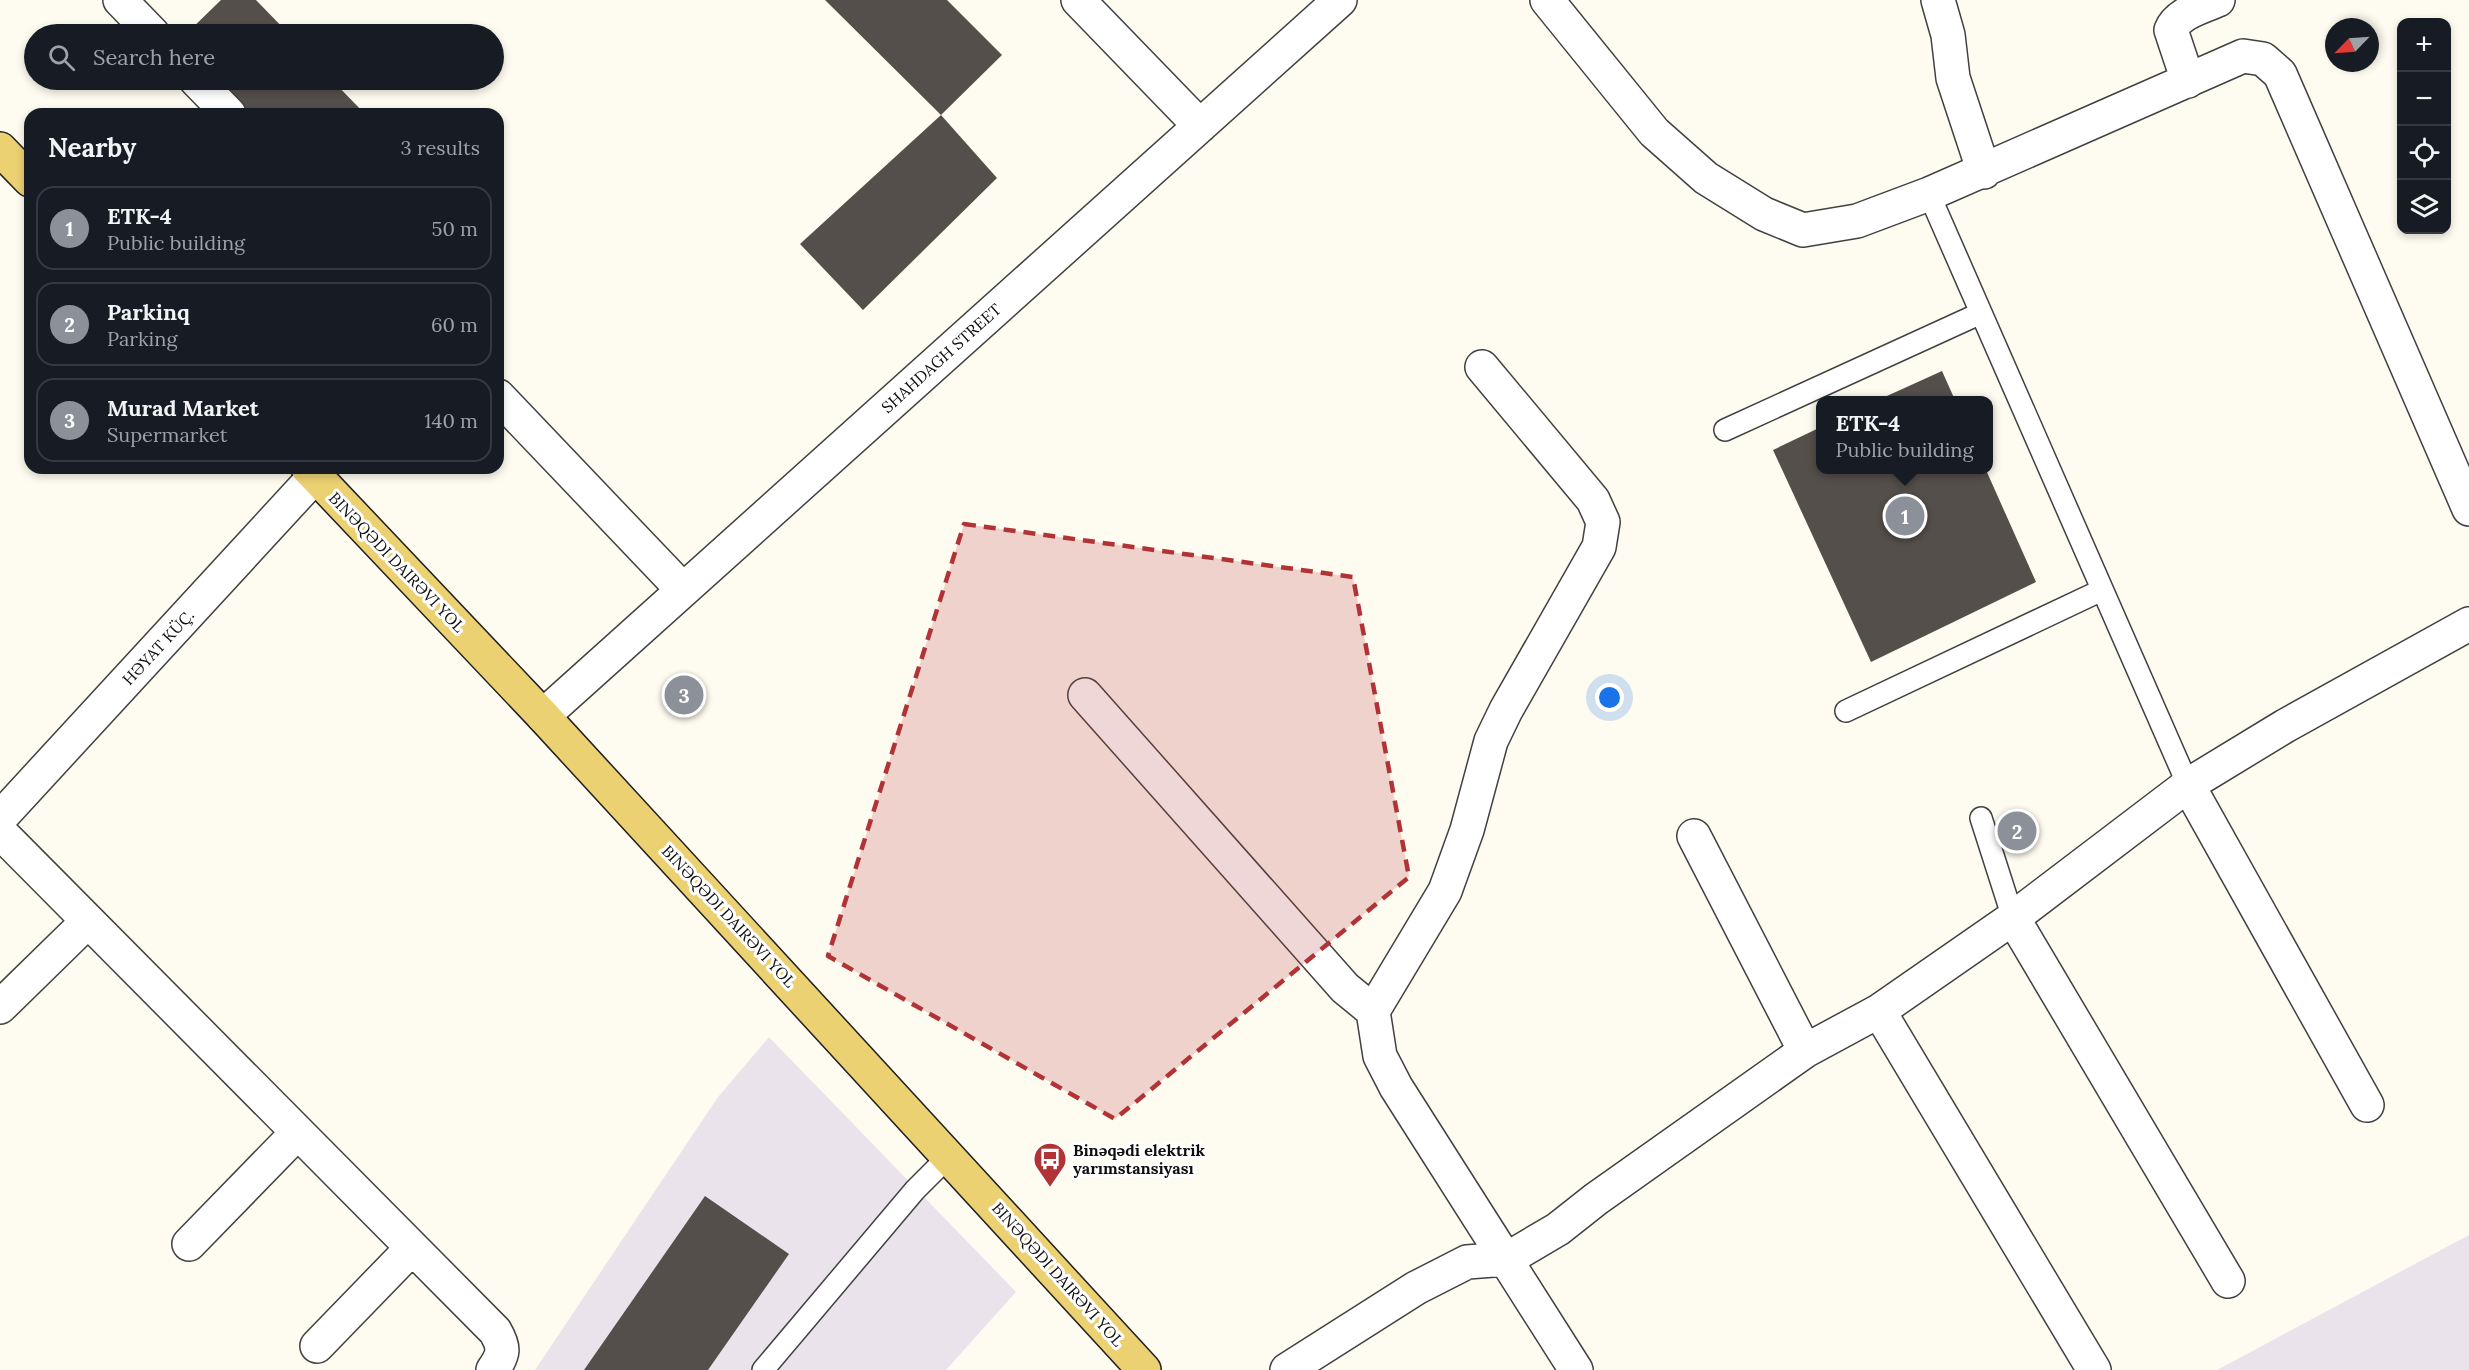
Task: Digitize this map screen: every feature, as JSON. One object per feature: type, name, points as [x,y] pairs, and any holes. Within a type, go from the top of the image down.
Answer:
[{"type":"main road","points":[[0,149],[24,174]]},
{"type":"main road","name":"BINƏQƏDI DAIRƏVI YOL","points":[[313,474],[543,716],[950,1155],[1144,1370]]},
{"type":"street","points":[[120,0],[143,24]]},
{"type":"street","points":[[1078,0],[1200,126]]},
{"type":"street","name":"SHAHDAGH STREET","points":[[543,716],[1340,0]]},
{"type":"street","points":[[1547,0],[1654,132],[1706,178],[1764,214],[1803,230],[1857,221],[1984,172],[2243,56],[2263,59],[2280,74],[2469,509]]},
{"type":"street","points":[[1938,0],[1948,35],[1953,78],[1984,172]]},
{"type":"street","points":[[2187,81],[2171,30],[2174,22],[2218,0]]},
{"type":"street","points":[[206,90],[223,108]]},
{"type":"street","points":[[1482,368],[1593,500],[1603,522],[1599,547],[1506,710],[1491,741],[1467,830],[1445,891],[1373,1011],[1380,1056],[1396,1087],[1576,1370]]},
{"type":"street","points":[[504,402],[683,590]]},
{"type":"street","name":"HƏYAT KÜÇ.","points":[[0,818],[309,474]]},
{"type":"street","points":[[1287,1370],[1416,1288],[1467,1262],[1507,1259],[1558,1229],[1596,1199],[1805,1051],[1879,1011],[2013,918],[2188,785],[2285,726],[2469,624]]},
{"type":"street","points":[[1085,695],[1345,988],[1373,1011]]},
{"type":"street","points":[[2188,785],[2367,1104]]},
{"type":"street","points":[[0,832],[495,1331],[503,1345],[503,1356],[493,1370]]},
{"type":"street","points":[[1694,836],[1805,1051]]},
{"type":"street","points":[[2013,918],[2228,1281]]},
{"type":"street","points":[[0,1007],[88,921]]},
{"type":"street","points":[[1879,1011],[2094,1370]]},
{"type":"street","points":[[189,1244],[297,1132]]},
{"type":"street","points":[[317,1346],[412,1248]]},
{"type":"lane","points":[[1929,194],[2188,785]]},
{"type":"lane","points":[[1725,430],[1981,313]]},
{"type":"lane","points":[[1846,711],[2102,591]]},
{"type":"lane","points":[[1981,818],[2013,918]]},
{"type":"lane","points":[[764,1370],[915,1190],[950,1155]]},
{"type":"highlighted area","points":[[964,524],[1353,577],[1409,877],[1115,1119],[828,956]]},
{"type":"shaded area","points":[[769,1037],[1016,1292],[946,1370],[535,1370],[718,1097]]},
{"type":"shaded area","points":[[2469,1235],[2469,1370],[2217,1370]]},
{"type":"building","points":[[221,0],[256,0],[279,24],[196,24]]},
{"type":"building","points":[[825,0],[947,0],[1002,55],[941,115]]},
{"type":"building","points":[[224,90],[342,90],[359,108],[241,108]]},
{"type":"building","points":[[941,115],[997,178],[863,310],[800,244]]},
{"type":"building","points":[[1942,371],[1953,396],[1887,396]]},
{"type":"building","points":[[1816,429],[1816,474],[1988,474],[2036,582],[1871,662],[1773,450]]},
{"type":"building","points":[[705,1196],[789,1254],[708,1370],[584,1370]]},
{"type":"place","name":"ETK-4","points":[[1905,516]]},
{"type":"place","name":"Murad Market","points":[[684,695]]},
{"type":"place","name":"Parkinq","points":[[2017,831]]},
{"type":"place","name":"Binəqədi elektrik yarımstansiyası","points":[[1050,1188]]}]
